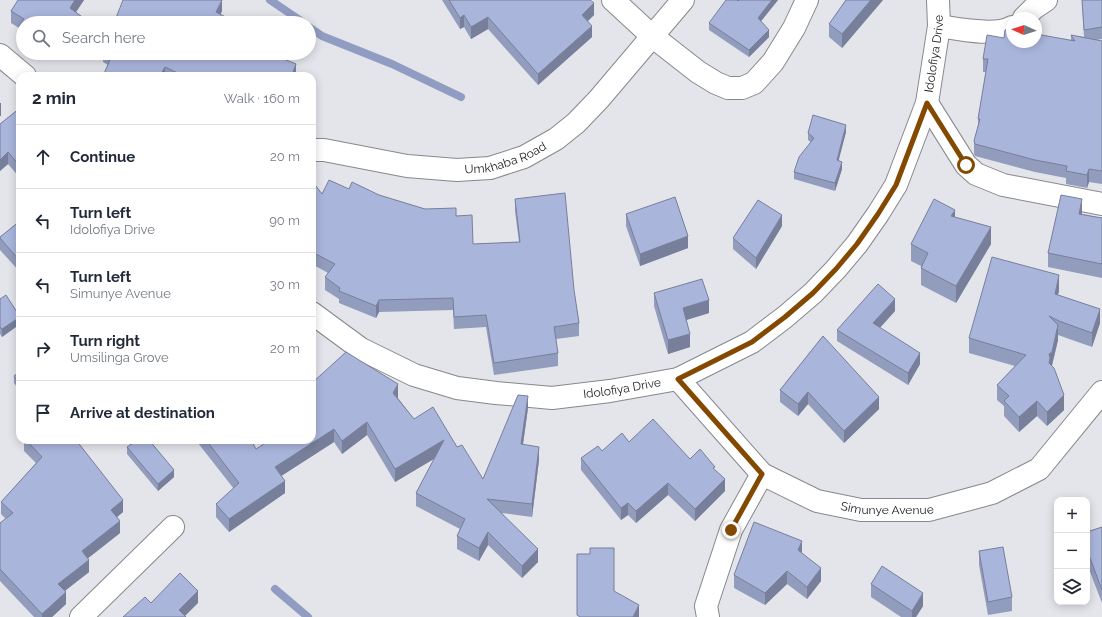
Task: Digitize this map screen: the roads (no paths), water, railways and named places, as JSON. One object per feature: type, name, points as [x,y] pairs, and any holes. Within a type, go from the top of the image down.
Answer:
[{"type":"street","points":[[613,0],[652,36],[698,72],[716,83],[728,88],[742,88],[754,83],[773,62],[794,28],[807,0]]},
{"type":"street","name":"Umkhaba Road","points":[[316,150],[324,150],[407,166],[457,170],[490,168],[524,157],[556,138],[576,123],[599,99],[683,0]]},
{"type":"street","name":"Idolofiya Drive","points":[[316,316],[361,349],[414,375],[457,388],[552,398],[610,391],[678,379],[752,342],[813,293],[836,269],[857,244],[896,185],[927,103],[939,26],[938,0]]},
{"type":"street","points":[[1030,12],[1046,0]]},
{"type":"street","points":[[939,26],[985,32],[998,32],[1006,29]]},
{"type":"street","points":[[0,55],[20,72]]},
{"type":"street","points":[[927,103],[966,165],[976,174],[1003,185],[1102,204]]},
{"type":"street","name":"Simunye Avenue","points":[[678,379],[762,474],[817,501],[861,510],[929,510],[992,492],[1039,469],[1102,392]]},
{"type":"street","points":[[708,617],[706,606],[731,530],[762,474]]},
{"type":"street","points":[[81,617],[173,527]]},
{"type":"waterway","points":[[270,0],[294,16]]},
{"type":"waterway","points":[[316,32],[322,36],[392,64],[461,97]]},
{"type":"waterway","points":[[275,589],[308,617]]}]
